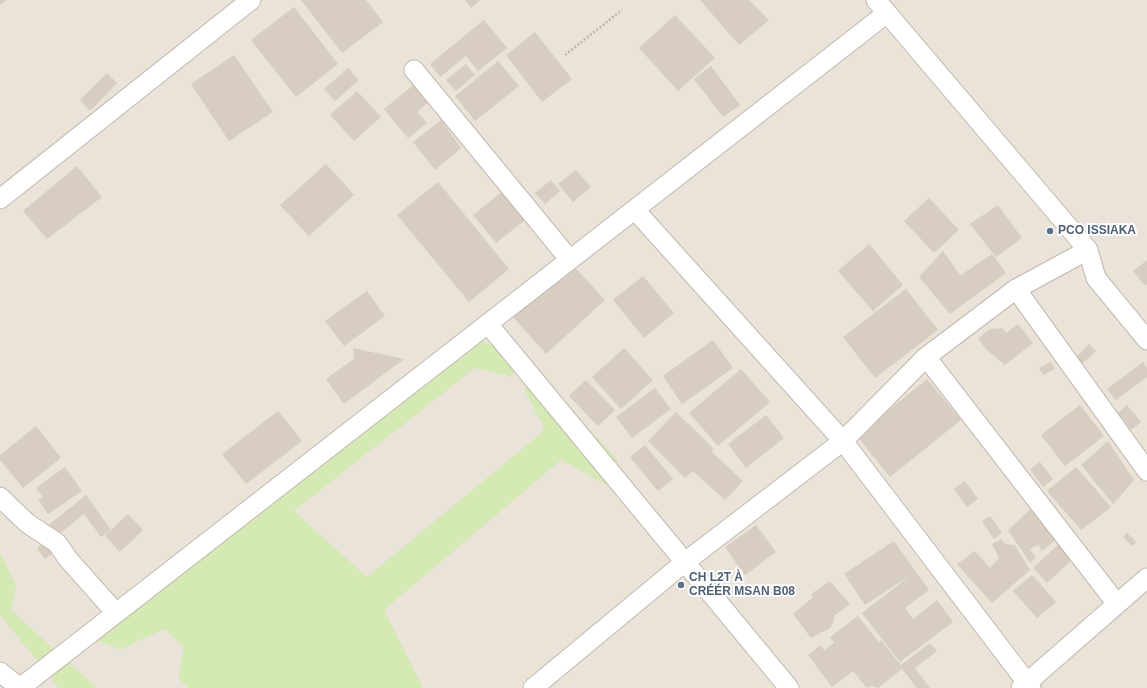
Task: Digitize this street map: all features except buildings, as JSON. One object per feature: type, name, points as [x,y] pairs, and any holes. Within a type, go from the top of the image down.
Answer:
[{"type":"street","points":[[0,199],[251,0]]},
{"type":"street","points":[[0,672],[20,688],[635,210],[881,7],[1088,250],[1096,278],[1147,340]]},
{"type":"street","points":[[414,70],[570,260]]},
{"type":"street","points":[[635,210],[843,442],[1026,686],[1147,578]]},
{"type":"street","points":[[533,688],[685,562],[843,442],[926,357],[1016,289],[1088,250]]},
{"type":"street","points":[[1016,289],[1147,471]]},
{"type":"street","points":[[488,324],[789,688]]},
{"type":"street","points":[[926,357],[1117,604]]},
{"type":"street","points":[[0,497],[27,523],[57,543],[68,559],[116,613]]},
{"type":"path","points":[[565,55],[622,10]]},
{"type":"shaded area","points":[[0,0],[1147,0],[1147,688],[0,688]]},
{"type":"green space","points":[[475,340],[526,354],[511,377],[475,368],[294,511],[367,577],[545,430],[524,389],[540,377],[617,459],[611,487],[561,460],[384,610],[423,688],[188,688],[178,677],[184,647],[164,629],[120,650],[80,633]]},
{"type":"green space","points":[[0,552],[16,586],[11,610],[97,688],[59,688],[0,615]]},
{"type":"place","name":"PCO ISSIAKA","points":[[1050,231]]},
{"type":"place","name":"CH L2T À CRÉÉR MSAN B08","points":[[681,585]]}]
